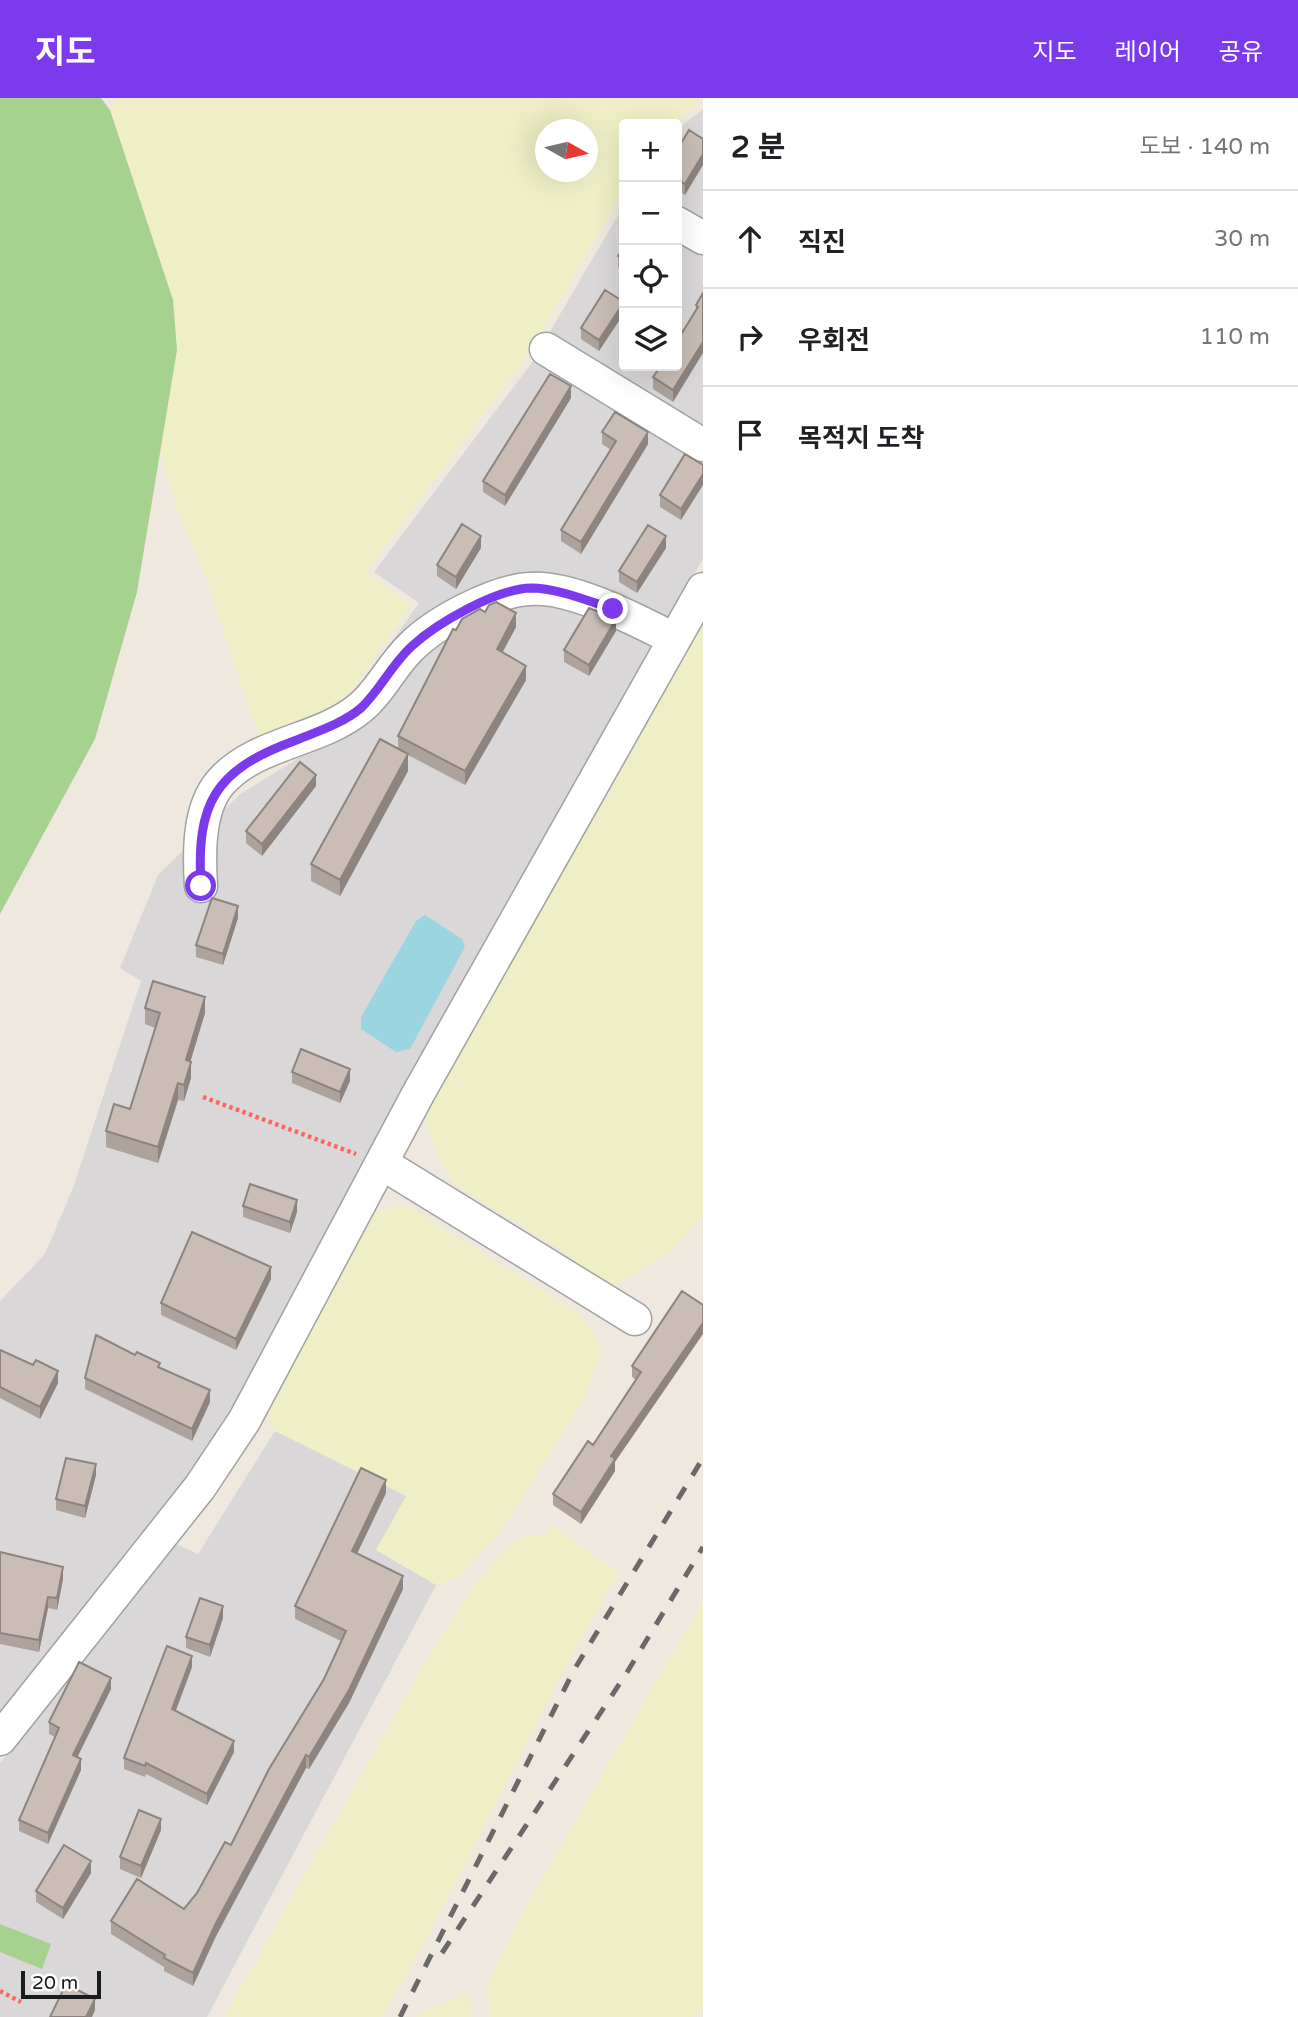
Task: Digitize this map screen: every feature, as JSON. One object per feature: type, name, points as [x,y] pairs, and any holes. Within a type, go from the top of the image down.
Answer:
[{"type":"street","points":[[682,226],[703,238]]},
{"type":"street","points":[[547,349],[703,445]]},
{"type":"street","points":[[201,886],[199,848],[218,785],[238,767],[328,728],[361,708],[412,645],[460,614],[504,593],[531,588],[613,609],[674,639]]},
{"type":"street","points":[[0,1739],[207,1476],[274,1368],[425,1082],[703,589]]},
{"type":"street","points":[[383,1164],[635,1319]]},
{"type":"path","points":[[203,1097],[383,1164]]},
{"type":"path","points":[[0,1991],[20,2002]]},
{"type":"shaded area","points":[[703,109],[703,559],[609,721],[238,1404],[187,1480],[0,1719],[0,1301],[45,1254],[73,1188],[141,981],[120,968],[158,875],[239,795],[318,746],[419,603],[374,572],[531,364],[619,214],[619,371],[682,371],[682,126]]},
{"type":"shaded area","points":[[275,1431],[407,1496],[377,1550],[436,1585],[207,2017],[0,2017],[0,1763],[172,1542],[198,1554]]},
{"type":"green space","points":[[0,98],[101,98],[110,110],[173,300],[177,350],[137,592],[95,739],[0,914]]},
{"type":"green space","points":[[118,98],[703,98],[679,119],[619,119],[619,199],[525,359],[366,572],[411,604],[330,721],[264,744],[250,713],[209,586],[178,512],[160,451],[177,350],[173,300],[110,110]]},
{"type":"green space","points":[[703,612],[703,1214],[673,1249],[615,1286],[595,1282],[573,1268],[575,1258],[456,1185],[439,1161],[426,1126],[428,1102]]},
{"type":"green space","points":[[392,1206],[409,1207],[576,1311],[596,1335],[602,1352],[581,1405],[501,1530],[460,1576],[436,1585],[376,1550],[406,1496],[275,1431],[266,1416],[277,1382],[362,1227],[377,1213]]},
{"type":"green space","points":[[552,1526],[619,1572],[565,1667],[426,1940],[382,2017],[224,2017],[416,1678],[473,1586],[509,1545],[525,1535],[544,1536]]},
{"type":"green space","points":[[703,1601],[703,2010],[692,2017],[489,2017],[488,1985],[520,1917]]},
{"type":"green space","points":[[0,1924],[51,1944],[42,1969],[0,1952]]},
{"type":"green space","points":[[468,1994],[472,2017],[416,2017],[419,2013]]},
{"type":"water","points":[[425,915],[462,939],[465,947],[410,1049],[396,1052],[361,1029],[361,1017],[416,921]]},
{"type":"building","points":[[689,130],[703,139],[703,154],[685,184],[682,182],[682,142]]},
{"type":"building","points":[[605,290],[619,299],[619,310],[599,340],[581,328]]},
{"type":"building","points":[[703,293],[703,342],[673,390],[653,377],[657,371],[682,371],[682,333],[698,307],[696,305]]},
{"type":"building","points":[[550,374],[571,386],[505,495],[483,481]]},
{"type":"building","points":[[615,412],[648,432],[581,542],[561,530],[616,441],[602,432]]},
{"type":"building","points":[[685,454],[703,465],[703,474],[681,509],[660,495]]},
{"type":"building","points":[[462,524],[481,536],[456,577],[437,565]]},
{"type":"building","points":[[648,525],[666,536],[637,582],[619,571]]},
{"type":"building","points":[[496,602],[516,613],[497,649],[526,666],[465,771],[398,736],[453,629],[456,630],[462,619],[480,609],[485,612],[489,605]]},
{"type":"building","points":[[589,608],[616,619],[589,665],[564,650]]},
{"type":"building","points":[[380,739],[408,754],[340,880],[311,864]]},
{"type":"building","points":[[300,762],[316,775],[262,844],[246,831]]},
{"type":"building","points":[[212,898],[238,906],[223,954],[196,945]]},
{"type":"building","points":[[153,981],[205,997],[186,1060],[191,1062],[184,1085],[178,1083],[158,1147],[106,1131],[114,1104],[130,1109],[160,1013],[145,1008]]},
{"type":"building","points":[[301,1049],[350,1069],[340,1092],[292,1072]]},
{"type":"building","points":[[250,1184],[297,1200],[290,1222],[243,1206]]},
{"type":"building","points":[[192,1232],[271,1267],[236,1339],[161,1303]]},
{"type":"building","points":[[682,1291],[703,1305],[703,1323],[611,1456],[615,1459],[581,1512],[553,1494],[588,1441],[593,1445],[641,1372],[632,1366]]},
{"type":"building","points":[[96,1335],[135,1355],[137,1352],[160,1363],[158,1367],[210,1390],[192,1429],[85,1378]]},
{"type":"building","points":[[0,1350],[33,1365],[36,1360],[58,1371],[40,1407],[0,1387]]},
{"type":"building","points":[[66,1458],[96,1464],[85,1506],[56,1499]]},
{"type":"building","points":[[361,1468],[386,1480],[352,1551],[403,1576],[349,1690],[309,1757],[306,1755],[216,1923],[193,1973],[164,1958],[165,1955],[111,1921],[137,1879],[184,1909],[197,1893],[225,1842],[231,1845],[269,1769],[324,1679],[346,1631],[295,1606]]},
{"type":"building","points":[[0,1552],[63,1567],[57,1598],[48,1597],[39,1640],[0,1633]]},
{"type":"building","points":[[200,1598],[223,1606],[210,1645],[186,1637]]},
{"type":"building","points":[[167,1646],[192,1656],[172,1709],[234,1741],[207,1794],[146,1763],[145,1766],[124,1758]]},
{"type":"building","points":[[79,1662],[111,1678],[73,1755],[81,1759],[48,1833],[19,1820],[59,1728],[49,1722]]},
{"type":"building","points":[[139,1810],[161,1819],[141,1866],[120,1857]]},
{"type":"building","points":[[64,1845],[91,1861],[63,1908],[36,1891]]},
{"type":"building","points":[[66,1984],[95,1999],[86,2017],[50,2017]]},
{"type":"railway","points":[[400,2017],[574,1670],[703,1458]]},
{"type":"railway","points":[[442,1953],[626,1674],[703,1547]]},
{"type":"route","points":[[201,886],[199,848],[218,785],[238,767],[328,728],[361,708],[412,645],[460,614],[504,593],[531,588],[568,595],[613,609]]}]
